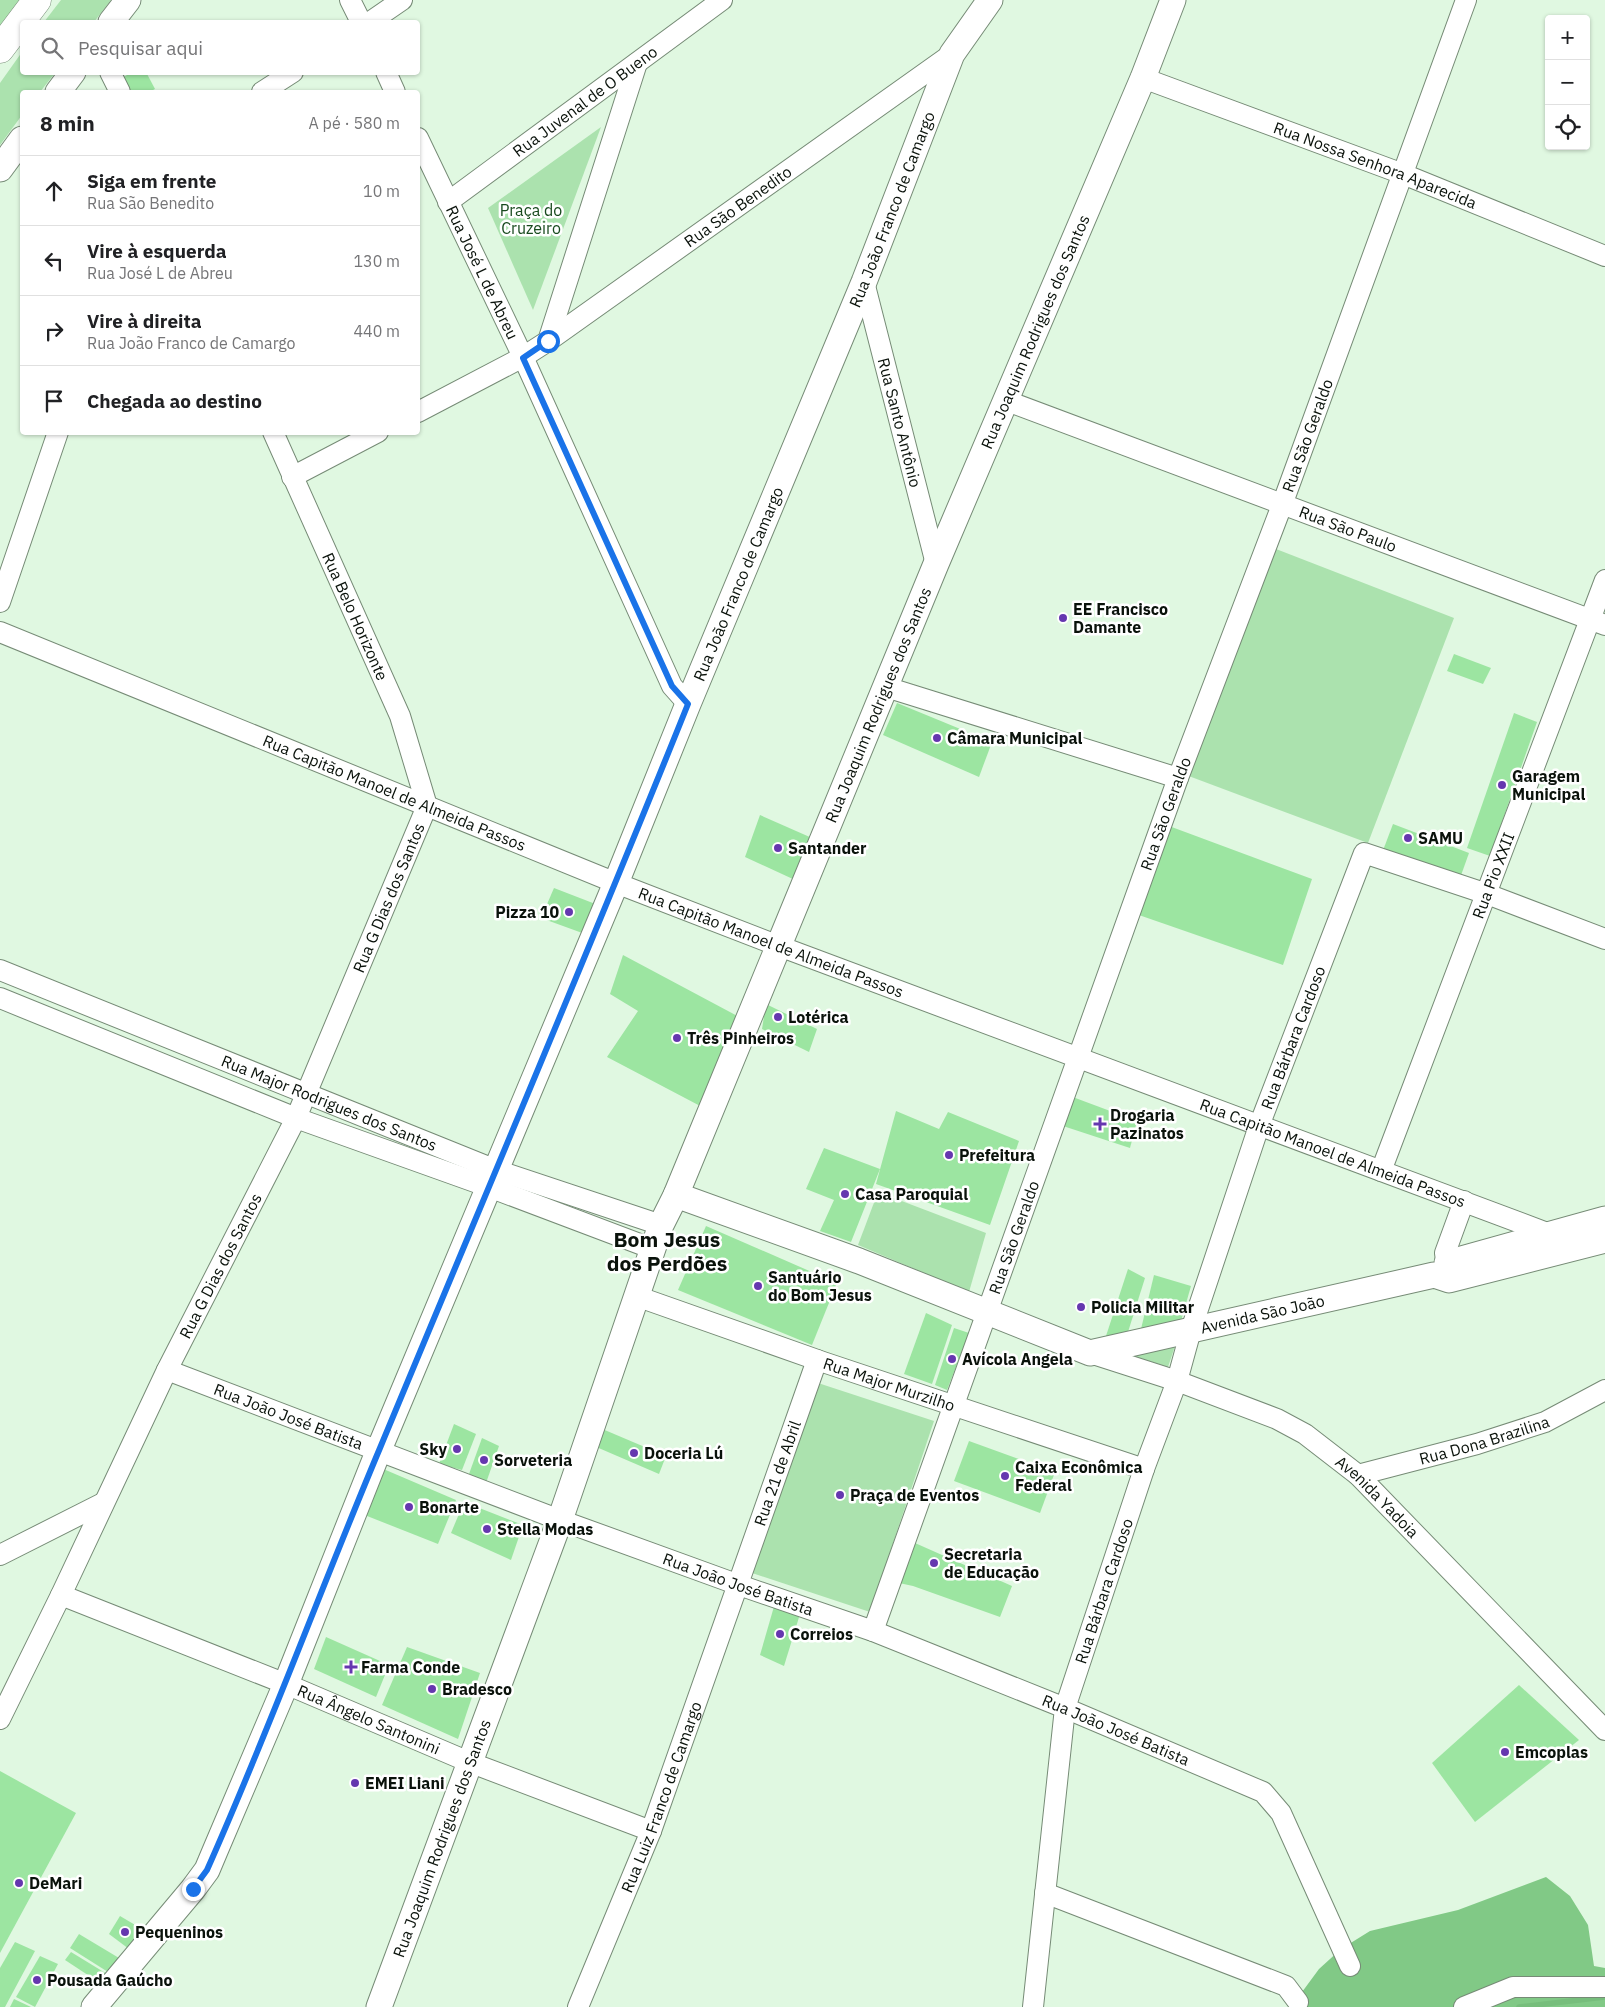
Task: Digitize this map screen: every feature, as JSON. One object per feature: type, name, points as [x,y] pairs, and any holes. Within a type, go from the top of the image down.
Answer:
[{"type":"highway","points":[[22,20],[37,0]]},
{"type":"highway","points":[[0,49],[20,23]]},
{"type":"street","points":[[113,20],[128,0]]},
{"type":"street","points":[[350,0],[360,20]]},
{"type":"street","points":[[373,20],[402,0]]},
{"type":"street","name":"Rua Juvenal de O Bueno","points":[[448,202],[722,0]]},
{"type":"street","name":"Rua João Franco de Camargo","points":[[94,2007],[207,1870],[286,1684],[378,1452],[616,883],[688,704],[864,282],[952,54],[990,0]]},
{"type":"street","name":"Rua Joaquim Rodrigues dos Santos","points":[[378,2007],[560,1520],[661,1225],[676,1195],[936,564],[1143,78],[1173,0]]},
{"type":"street","name":"Rua São Geraldo","points":[[873,1631],[1178,778],[1282,505],[1466,0]]},
{"type":"street","name":"Rua São Benedito","points":[[523,358],[952,54]]},
{"type":"street","points":[[548,341],[637,63]]},
{"type":"street","points":[[60,90],[71,75]]},
{"type":"street","points":[[112,75],[119,90]]},
{"type":"street","points":[[265,90],[288,75]]},
{"type":"street","points":[[387,75],[394,90]]},
{"type":"street","name":"Rua Nossa Senhora Aparecida","points":[[1143,78],[1403,174],[1605,256]]},
{"type":"street","points":[[0,169],[20,142]]},
{"type":"street","name":"Rua José L de Abreu","points":[[420,142],[523,358],[672,686],[688,704]]},
{"type":"street","name":"Rua Santo Antônio","points":[[864,282],[936,564]]},
{"type":"street","points":[[420,411],[523,358]]},
{"type":"street","name":"Rua São Paulo","points":[[1007,401],[1597,623]]},
{"type":"street","points":[[0,602],[57,435]]},
{"type":"street","name":"Rua Belo Horizonte","points":[[274,435],[400,716],[427,806]]},
{"type":"street","points":[[292,477],[372,435]]},
{"type":"street","name":"Rua Pio XXII","points":[[1382,1170],[1487,894],[1597,623],[1605,580]]},
{"type":"street","name":"Rua Capitão Manoel de Almeida Passos","points":[[0,632],[616,883],[779,946],[1550,1234]]},
{"type":"street","points":[[886,687],[1178,778]]},
{"type":"street","name":"Rua G Dias dos Santos","points":[[0,1719],[61,1595],[167,1370],[296,1118],[427,806]]},
{"type":"street","name":"Rua Bárbara Cardoso","points":[[1033,2007],[1065,1708],[1144,1469],[1177,1381],[1191,1330],[1259,1126],[1364,853],[1487,894]]},
{"type":"street","points":[[1487,894],[1605,939]]},
{"type":"street","name":"Rua Major Rodrigues dos Santos","points":[[0,970],[306,1094],[653,1248]]},
{"type":"street","name":"Rua Major Rodrigues dos Santos","points":[[0,998],[296,1118],[492,1178],[661,1225]]},
{"type":"street","points":[[676,1195],[859,1261],[1090,1353]]},
{"type":"street","points":[[1443,1273],[1445,1253],[1464,1201]]},
{"type":"street","name":"Avenida São João","points":[[1443,1273],[1550,1234],[1605,1219]]},
{"type":"street","name":"Avenida São João","points":[[1090,1353],[1443,1273],[1605,1240]]},
{"type":"street","name":"Rua Major Murzilho","points":[[636,1296],[817,1360],[1144,1469]]},
{"type":"street","name":"Avenida Yadoia","points":[[1090,1353],[1177,1381],[1277,1419],[1305,1434],[1358,1476],[1605,1730]]},
{"type":"street","name":"Rua 21 de Abril","points":[[739,1585],[817,1360]]},
{"type":"street","name":"Rua João José Batista","points":[[167,1370],[560,1520],[873,1631],[1065,1708],[1263,1792],[1281,1813],[1350,1966]]},
{"type":"street","name":"Rua Dona Brazilina","points":[[1358,1476],[1477,1444],[1544,1422],[1605,1390]]},
{"type":"street","points":[[0,1555],[103,1503]]},
{"type":"street","name":"Rua Luiz Franco de Camargo","points":[[578,2007],[650,1831],[739,1585]]},
{"type":"street","name":"Rua Ângelo Santonini","points":[[61,1595],[286,1684],[469,1762],[650,1831]]},
{"type":"street","points":[[1045,1893],[1286,1986],[1298,2002]]},
{"type":"street","points":[[1464,2007],[1513,1987],[1605,1987]]},
{"type":"green space","points":[[0,0],[21,0],[0,28]]},
{"type":"green space","points":[[61,0],[111,0],[96,20],[46,20]]},
{"type":"green space","points":[[20,55],[20,75],[53,75],[42,90],[20,90],[20,118],[0,145],[0,83]]},
{"type":"green space","name":"Praça do Cruzeiro","points":[[601,127],[533,310],[488,208]]},
{"type":"green space","points":[[1276,549],[1454,618],[1368,843],[1186,775]]},
{"type":"green space","points":[[878,1192],[986,1233],[969,1292],[858,1245]]},
{"type":"green space","points":[[1176,1343],[1168,1367],[1130,1355]]},
{"type":"green space","name":"Praça de Eventos","points":[[815,1382],[934,1421],[870,1612],[743,1570]]},
{"type":"green space","points":[[1546,1877],[1570,1896],[1588,1925],[1594,1966],[1605,1968],[1605,2007],[1291,2007],[1319,1969],[1341,1949],[1370,1931],[1458,1910]]},
{"type":"building","points":[[127,75],[148,75],[155,89],[129,90],[122,78]]},
{"type":"building","points":[[1454,654],[1491,668],[1483,684],[1447,671]]},
{"type":"building","name":"Câmara Municipal","points":[[897,703],[992,742],[979,777],[883,735]]},
{"type":"building","name":"Garagem Municipal","points":[[1514,713],[1537,722],[1490,856],[1467,848]]},
{"type":"building","name":"Santander","points":[[760,815],[812,838],[795,880],[745,857]]},
{"type":"building","name":"SAMU","points":[[1393,824],[1469,853],[1459,881],[1382,853]]},
{"type":"building","points":[[1169,826],[1312,879],[1283,965],[1136,914]]},
{"type":"building","name":"Pizza 10","points":[[554,888],[598,905],[585,934],[541,918]]},
{"type":"building","name":"Três Pinheiros","points":[[623,955],[743,1019],[704,1108],[607,1057],[638,1011],[610,994]]},
{"type":"building","name":"Lotérica","points":[[766,1004],[817,1029],[809,1052],[762,1029]]},
{"type":"building","name":"Drogaria Pazinatos","points":[[1070,1096],[1137,1121],[1130,1148],[1063,1126]]},
{"type":"building","name":"Prefeitura","points":[[896,1111],[939,1129],[948,1112],[1019,1141],[990,1225],[876,1184]]},
{"type":"building","name":"Casa Paroquial","points":[[824,1148],[880,1169],[851,1242],[820,1231],[834,1200],[806,1189]]},
{"type":"building","name":"Santuário do Bom Jesus","points":[[706,1226],[837,1283],[812,1345],[678,1290]]},
{"type":"building","points":[[1128,1269],[1145,1278],[1128,1332],[1105,1339]]},
{"type":"building","points":[[1154,1275],[1191,1286],[1181,1321],[1141,1329]]},
{"type":"building","points":[[926,1313],[952,1325],[932,1384],[904,1374]]},
{"type":"building","name":"Avícola Angela","points":[[954,1328],[969,1333],[947,1390],[935,1385]]},
{"type":"building","name":"Sky","points":[[454,1424],[476,1434],[462,1470],[439,1464]]},
{"type":"building","name":"Doceria Lú","points":[[600,1428],[666,1456],[659,1474],[594,1446]]},
{"type":"building","name":"Sorveteria","points":[[482,1438],[499,1446],[486,1483],[469,1474]]},
{"type":"building","name":"Caixa Econômica Federal","points":[[969,1441],[1055,1472],[1040,1513],[954,1481]]},
{"type":"building","name":"Bonarte","points":[[381,1468],[456,1500],[438,1544],[362,1514]]},
{"type":"building","name":"Stella Modas","points":[[464,1502],[523,1525],[511,1560],[451,1533]]},
{"type":"building","name":"Secretaria de Educação","points":[[915,1543],[1012,1586],[1000,1617],[913,1586],[899,1583]]},
{"type":"building","name":"Correios","points":[[775,1603],[800,1614],[784,1666],[760,1655]]},
{"type":"building","name":"Farma Conde","points":[[326,1637],[389,1665],[376,1697],[314,1669]]},
{"type":"building","name":"Bradesco","points":[[407,1647],[480,1673],[458,1739],[382,1705]]},
{"type":"building","name":"Emcoplas","points":[[1519,1685],[1579,1740],[1475,1822],[1432,1763]]},
{"type":"building","name":"DeMari","points":[[0,1771],[76,1813],[0,1953]]},
{"type":"building","name":"Pequeninos","points":[[120,1916],[142,1929],[129,1949],[109,1934]]},
{"type":"building","points":[[79,1934],[119,1958],[108,1972],[70,1948]]},
{"type":"building","points":[[15,1942],[35,1951],[5,2007],[0,2007],[0,1968]]},
{"type":"building","points":[[71,1952],[107,1974],[100,1983],[65,1960]]},
{"type":"building","name":"Pousada Gaúcho","points":[[40,1956],[58,1964],[35,2007],[16,1997]]},
{"type":"building","points":[[14,1999],[31,2007],[10,2007]]},
{"type":"waterway","points":[[1519,2007],[1605,1997]]},
{"type":"place","name":"EE Francisco Damante","points":[[1063,618]]},
{"type":"place","name":"Câmara Municipal","points":[[937,738]]},
{"type":"place","name":"Garagem Municipal","points":[[1502,785]]},
{"type":"place","name":"SAMU","points":[[1408,838]]},
{"type":"place","name":"Santander","points":[[778,848]]},
{"type":"place","name":"Pizza 10","points":[[569,912]]},
{"type":"place","name":"Lotérica","points":[[778,1017]]},
{"type":"place","name":"Três Pinheiros","points":[[677,1038]]},
{"type":"place","name":"Drogaria Pazinatos","points":[[1100,1124]]},
{"type":"place","name":"Prefeitura","points":[[949,1155]]},
{"type":"place","name":"Casa Paroquial","points":[[845,1194]]},
{"type":"place","name":"Santuário do Bom Jesus","points":[[758,1286]]},
{"type":"place","name":"Policia Militar","points":[[1081,1307]]},
{"type":"place","name":"Avícola Angela","points":[[952,1359]]},
{"type":"place","name":"Sky","points":[[457,1449]]},
{"type":"place","name":"Doceria Lú","points":[[634,1453]]},
{"type":"place","name":"Sorveteria","points":[[484,1460]]},
{"type":"place","name":"Caixa Econômica Federal","points":[[1005,1476]]},
{"type":"place","name":"Praça de Eventos","points":[[840,1495]]},
{"type":"place","name":"Bonarte","points":[[409,1507]]},
{"type":"place","name":"Stella Modas","points":[[487,1529]]},
{"type":"place","name":"Secretaria de Educação","points":[[934,1563]]},
{"type":"place","name":"Correios","points":[[780,1634]]},
{"type":"place","name":"Farma Conde","points":[[351,1667]]},
{"type":"place","name":"Bradesco","points":[[432,1689]]},
{"type":"place","name":"Emcoplas","points":[[1505,1752]]},
{"type":"place","name":"EMEI Liani","points":[[355,1783]]},
{"type":"place","name":"DeMari","points":[[19,1883]]},
{"type":"place","name":"Pequeninos","points":[[125,1932]]},
{"type":"place","name":"Pousada Gaúcho","points":[[37,1980]]},
{"type":"district","name":"Bom Jesus dos Perdões","points":[[667,1251]]},
{"type":"route","points":[[193,1889],[207,1870],[286,1684],[378,1452],[616,883],[688,704],[672,686],[523,358],[548,341]]}]
